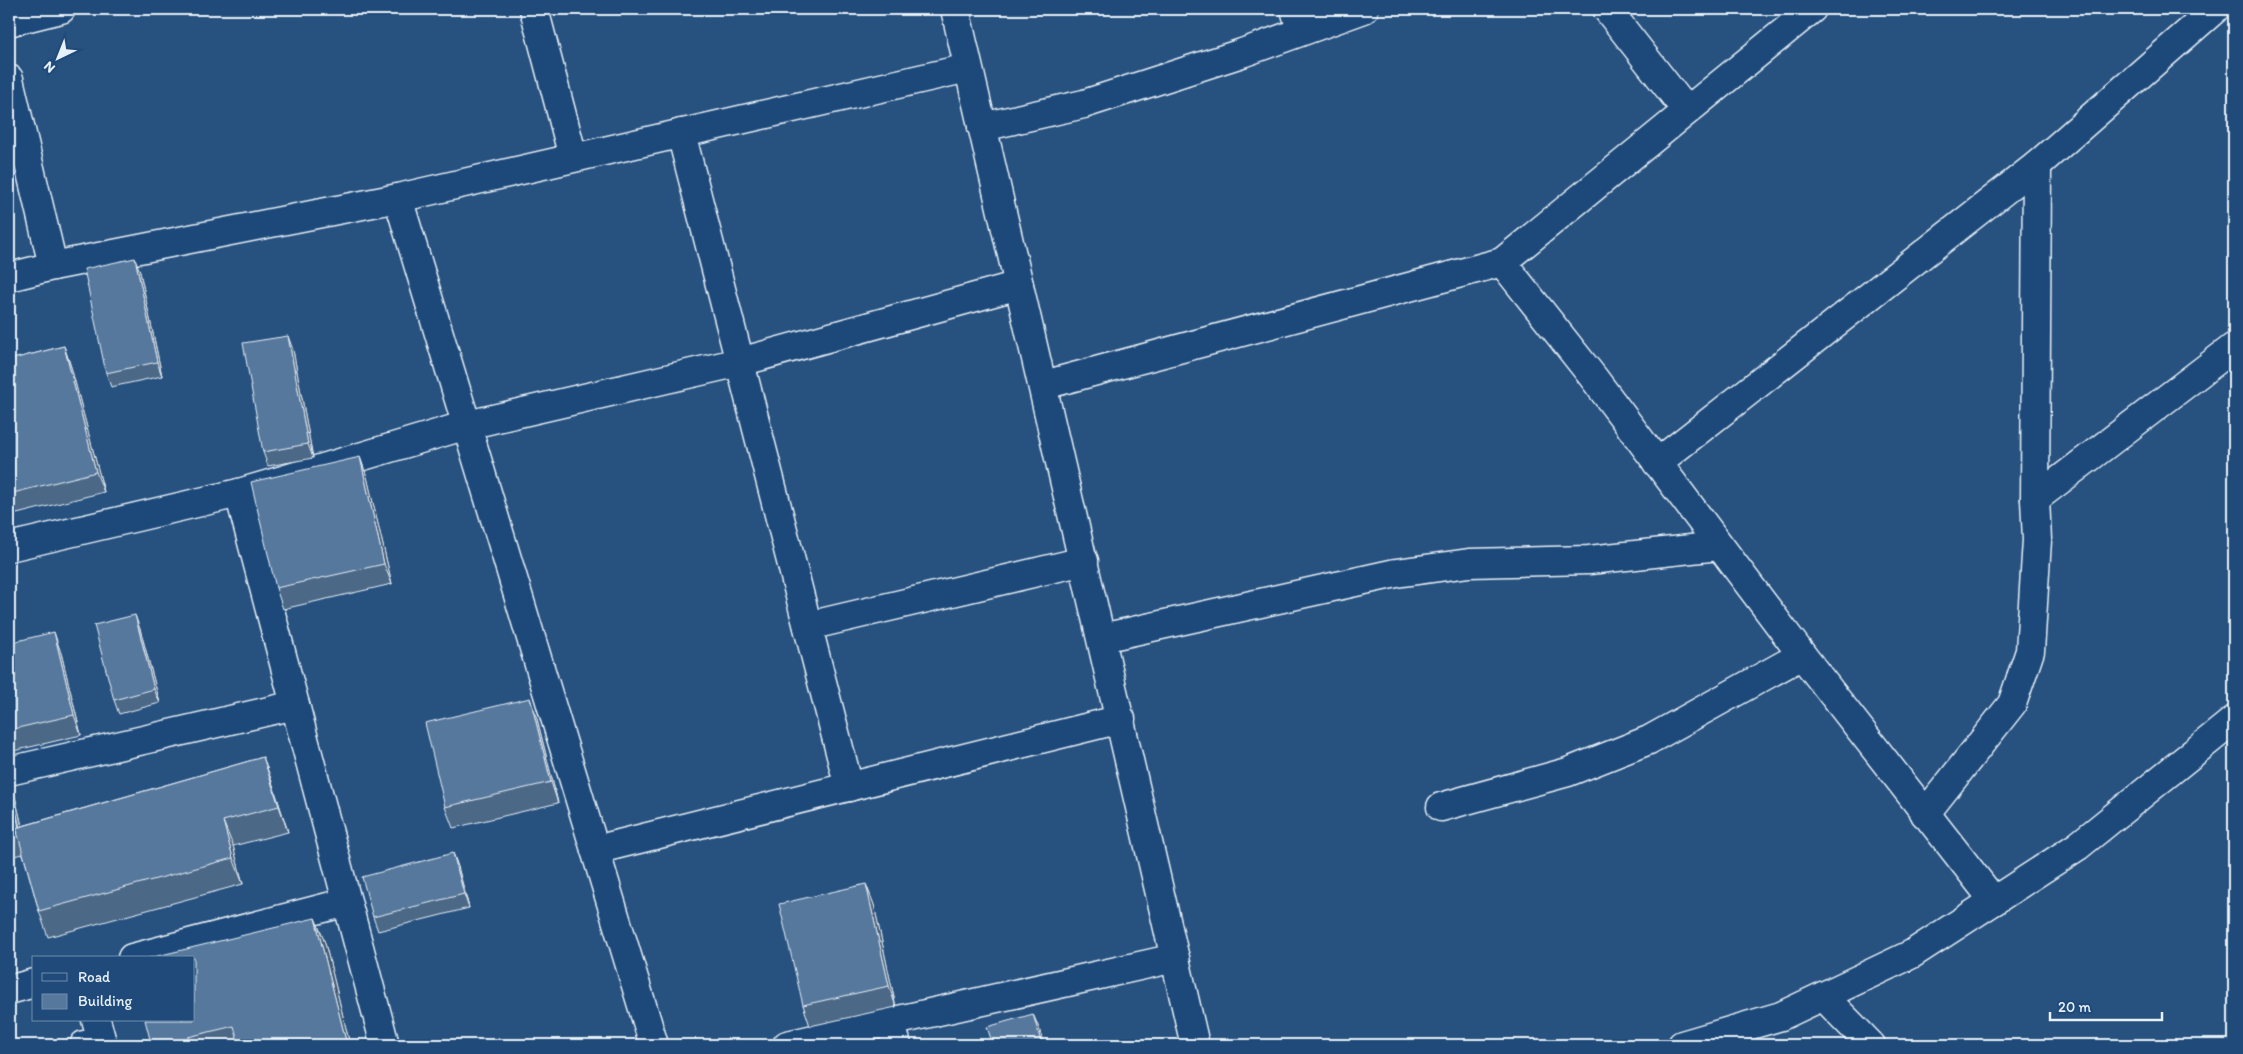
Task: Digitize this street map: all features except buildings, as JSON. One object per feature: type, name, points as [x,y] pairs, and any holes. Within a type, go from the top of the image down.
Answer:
[{"type":"street","points":[[9,22],[61,9]]},
{"type":"street","points":[[534,9],[573,157]]},
{"type":"street","points":[[955,9],[1044,385],[1195,1045]]},
{"type":"street","points":[[982,127],[1084,104],[1298,20],[1364,9]]},
{"type":"street","points":[[1607,9],[1686,110]]},
{"type":"street","points":[[1044,385],[1502,262],[1812,9]]},
{"type":"street","points":[[1657,463],[2037,165],[2216,9]]},
{"type":"street","points":[[9,277],[54,266],[398,198],[968,68]]},
{"type":"street","points":[[9,79],[54,266]]},
{"type":"street","points":[[682,133],[850,787]]},
{"type":"street","points":[[1925,814],[2012,704],[2030,650],[2038,540],[2036,500],[2037,165]]},
{"type":"street","points":[[398,198],[654,1045]]},
{"type":"street","points":[[1502,262],[1593,377],[1802,655],[1994,901]]},
{"type":"street","points":[[9,547],[239,493],[467,425],[740,362],[1019,285]]},
{"type":"street","points":[[2036,500],[2234,347]]},
{"type":"street","points":[[239,493],[385,1045]]},
{"type":"street","points":[[1102,638],[1396,573],[1469,563],[1589,560],[1719,546]]},
{"type":"street","points":[[808,626],[1084,561]]},
{"type":"street","points":[[1441,807],[1568,772],[1649,740],[1802,655]]},
{"type":"street","points":[[9,771],[295,705]]},
{"type":"street","points":[[595,850],[1121,719]]},
{"type":"street","points":[[1682,1045],[1781,1016],[1912,954],[2078,846],[2234,720]]},
{"type":"street","points":[[140,956],[347,902]]},
{"type":"street","points":[[787,1045],[894,1033],[1175,958]]},
{"type":"street","points":[[9,990],[32,984]]},
{"type":"street","points":[[1823,996],[1871,1045]]},
{"type":"street","points":[[84,1045],[102,1042],[97,1022]]}]
